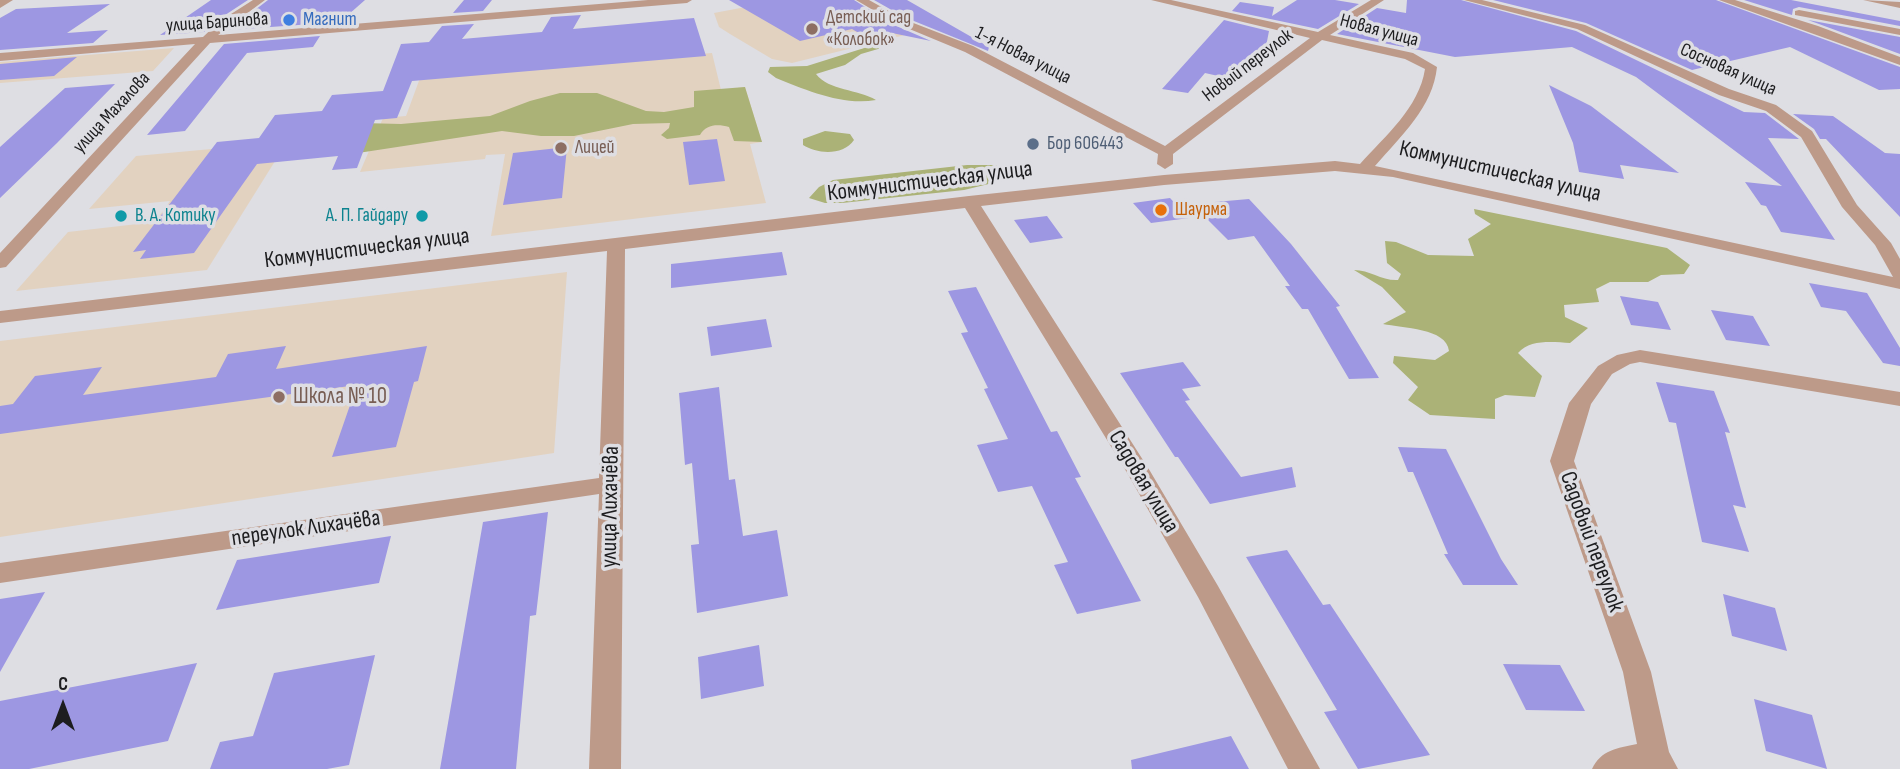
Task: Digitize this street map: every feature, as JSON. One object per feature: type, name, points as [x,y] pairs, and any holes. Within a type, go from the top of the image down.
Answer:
[{"type":"street","points":[[0,5],[8,0]]},
{"type":"street","name":"улица Махалова","points":[[0,263],[205,41],[224,23],[260,0]]},
{"type":"street","points":[[430,23],[502,9],[520,0]]},
{"type":"street","name":"улица Баринова","points":[[0,57],[687,0]]},
{"type":"street","name":"1-я Новая улица","points":[[861,0],[900,22],[969,49],[1166,152]]},
{"type":"street","name":"Новая улица","points":[[1156,0],[1409,57],[1431,66],[1431,75],[1419,104],[1366,167]]},
{"type":"street","name":"Новый переулок","points":[[1166,152],[1320,36],[1378,0]]},
{"type":"street","name":"Сосновая улица","points":[[1469,0],[1581,27],[1665,62],[1724,92],[1771,108],[1807,134],[1850,208],[1882,243],[1900,274]]},
{"type":"street","points":[[1724,0],[1900,61]]},
{"type":"street","points":[[1867,0],[1900,5]]},
{"type":"street","points":[[1753,8],[1819,16],[1900,32]]},
{"type":"street","points":[[1164,180],[1166,152]]},
{"type":"street","name":"Коммунистическая улица","points":[[0,317],[969,201],[1301,168],[1366,167],[1900,284]]},
{"type":"street","name":"Садовая улица","points":[[969,201],[1138,471],[1209,593],[1304,769]]},
{"type":"street","name":"улица Лихачёва","points":[[604,769],[616,244]]},
{"type":"street","name":"Садовый переулок","points":[[1658,762],[1637,672],[1562,461],[1580,403],[1605,370],[1624,359],[1640,356],[1900,399]]},
{"type":"street","name":"переулок Лихачёва","points":[[0,573],[611,484]]},
{"type":"street","points":[[1608,769],[1615,762],[1658,762]]},
{"type":"shaded area","name":"Детский сад «Колобок»","points":[[783,0],[905,35],[792,63],[772,59],[719,27],[714,13]]},
{"type":"shaded area","points":[[174,48],[153,71],[0,83],[0,62]]},
{"type":"shaded area","name":"Лицей","points":[[712,53],[721,90],[745,87],[762,142],[750,144],[766,203],[491,236],[505,154],[486,155],[485,159],[360,172],[383,118],[406,116],[420,78]]},
{"type":"shaded area","points":[[287,142],[207,270],[16,291],[68,232],[155,222],[170,201],[89,209],[136,156]]},
{"type":"shaded area","name":"Школа № 10","points":[[567,272],[554,453],[0,537],[0,341]]},
{"type":"green space","points":[[884,44],[845,65],[816,74],[828,84],[876,100],[850,101],[824,96],[776,78],[768,72],[770,67],[807,66]]},
{"type":"green space","points":[[745,87],[762,142],[734,141],[729,127],[721,125],[709,127],[700,135],[667,139],[661,135],[669,128],[670,123],[633,124],[574,136],[541,136],[502,131],[358,153],[362,123],[401,124],[490,116],[560,93],[597,93],[646,111],[664,112],[694,107],[694,91]]},
{"type":"green space","points":[[825,131],[850,134],[854,140],[843,149],[830,152],[803,145],[803,139]]},
{"type":"green space","points":[[967,165],[997,165],[1008,172],[1005,180],[964,190],[842,203],[825,203],[809,198],[819,187],[833,180]]},
{"type":"green space","points":[[1474,209],[1667,248],[1690,265],[1684,274],[1661,275],[1648,282],[1610,282],[1596,289],[1599,302],[1564,305],[1565,317],[1588,328],[1570,343],[1535,343],[1518,353],[1542,376],[1535,397],[1505,395],[1495,399],[1495,419],[1430,415],[1408,400],[1418,387],[1393,363],[1394,356],[1435,360],[1449,351],[1446,343],[1432,333],[1383,324],[1406,312],[1382,287],[1354,270],[1398,280],[1401,274],[1387,263],[1385,241],[1396,242],[1428,255],[1474,256],[1468,239],[1491,224],[1475,214]]},
{"type":"building","points":[[211,0],[248,0],[204,32],[160,35]]},
{"type":"building","points":[[268,0],[365,0],[340,22],[229,30]]},
{"type":"building","points":[[464,0],[492,0],[483,11],[453,13]]},
{"type":"building","points":[[729,0],[854,0],[894,25],[931,41],[887,32],[881,46],[852,29],[800,41]]},
{"type":"building","points":[[874,0],[907,0],[989,47],[988,51],[904,17]]},
{"type":"building","points":[[1297,0],[1335,0],[1359,4],[1318,29],[1232,11],[1240,2],[1274,7],[1272,16]]},
{"type":"building","points":[[1407,0],[1461,0],[1576,31],[1744,112],[1765,113],[1799,139],[1768,138],[1835,240],[1781,232],[1766,206],[1761,205],[1745,182],[1782,186],[1636,77],[1572,47],[1455,57],[1337,34],[1377,8],[1406,13]]},
{"type":"building","points":[[1493,0],[1716,0],[1900,67],[1900,89],[1879,90],[1790,47],[1692,70],[1586,23]]},
{"type":"building","points":[[1744,0],[1791,0],[1900,21],[1900,26],[1799,7],[1793,9],[1792,15]]},
{"type":"building","points":[[110,4],[67,33],[108,30],[93,43],[0,50],[0,18],[16,9]]},
{"type":"building","points":[[581,15],[573,29],[694,18],[706,56],[412,81],[397,118],[375,120],[357,168],[332,170],[338,156],[257,164],[194,253],[140,259],[146,250],[133,252],[217,142],[259,138],[275,115],[322,111],[332,95],[383,91],[401,44],[429,42],[442,26],[474,24],[462,39],[542,32],[551,17]]},
{"type":"building","points":[[1224,20],[1269,31],[1263,62],[1236,80],[1205,73],[1188,93],[1162,89]]},
{"type":"building","points":[[1808,20],[1900,37],[1900,54],[1819,24]]},
{"type":"building","points":[[320,36],[313,47],[247,53],[185,131],[147,135],[224,44]]},
{"type":"building","points":[[77,57],[54,76],[0,80],[0,64]]},
{"type":"building","points":[[115,84],[0,198],[0,147],[65,88]]},
{"type":"building","points":[[1549,85],[1591,106],[1679,173],[1620,165],[1624,179],[1579,172],[1573,143]]},
{"type":"building","points":[[1793,114],[1833,116],[1885,153],[1900,154],[1900,217],[1826,139],[1820,139],[1814,129]]},
{"type":"building","points":[[717,139],[725,181],[689,185],[683,142]]},
{"type":"building","points":[[567,147],[562,198],[503,205],[513,153]]},
{"type":"building","name":"Шаурма","points":[[1170,198],[1189,218],[1151,223],[1133,203]]},
{"type":"building","points":[[1249,199],[1291,244],[1340,306],[1336,307],[1379,378],[1349,379],[1308,309],[1302,309],[1285,286],[1290,286],[1254,236],[1228,240],[1192,204]]},
{"type":"building","points":[[1047,216],[1063,238],[1030,243],[1014,220]]},
{"type":"building","points":[[782,252],[787,275],[671,288],[671,264]]},
{"type":"building","points":[[1809,283],[1867,293],[1900,348],[1900,366],[1883,363],[1846,311],[1821,307]]},
{"type":"building","points":[[976,287],[1051,432],[1057,431],[1081,477],[1075,478],[1141,601],[1077,614],[1054,565],[1068,562],[1032,486],[998,492],[977,445],[1008,439],[984,389],[988,388],[961,333],[968,332],[948,291]]},
{"type":"building","points":[[1620,296],[1658,302],[1671,330],[1631,325]]},
{"type":"building","points":[[1711,310],[1753,316],[1770,346],[1726,340]]},
{"type":"building","points":[[766,319],[772,347],[711,356],[707,327]]},
{"type":"building","points":[[286,346],[276,369],[427,346],[396,447],[332,457],[357,385],[0,434],[0,406],[13,404],[35,376],[102,367],[83,395],[216,377],[228,354]]},
{"type":"building","points":[[1183,362],[1201,386],[1182,389],[1190,400],[1185,401],[1241,477],[1292,467],[1296,487],[1210,504],[1178,457],[1175,457],[1120,373]]},
{"type":"building","points":[[1656,382],[1714,391],[1730,433],[1725,432],[1746,508],[1733,505],[1749,552],[1702,542],[1676,423],[1669,422]]},
{"type":"building","points":[[719,387],[729,480],[735,479],[743,536],[777,530],[788,596],[697,613],[691,545],[699,544],[692,463],[685,465],[679,393]]},
{"type":"building","points":[[1398,447],[1446,449],[1501,559],[1518,585],[1463,585],[1444,554],[1448,554],[1413,472],[1408,472]]},
{"type":"building","points":[[548,512],[536,615],[530,616],[516,769],[440,769],[483,522]]},
{"type":"building","points":[[391,536],[379,583],[216,610],[237,560]]},
{"type":"building","points":[[1287,550],[1323,605],[1330,604],[1430,755],[1358,769],[1324,712],[1337,710],[1246,557]]},
{"type":"building","points":[[45,592],[0,672],[0,599]]},
{"type":"building","points":[[1723,594],[1775,608],[1787,651],[1732,636]]},
{"type":"building","points":[[759,645],[764,686],[701,699],[698,657]]},
{"type":"building","points":[[375,655],[349,765],[327,769],[210,769],[220,742],[253,736],[274,673]]},
{"type":"building","points":[[197,663],[168,741],[29,769],[0,769],[0,701]]},
{"type":"building","points":[[1503,664],[1560,665],[1585,711],[1526,710]]},
{"type":"building","points":[[1754,699],[1812,715],[1827,769],[1766,751]]},
{"type":"building","points":[[1231,736],[1249,769],[1132,769],[1131,760]]},
{"type":"place","name":"Магнит","points":[[289,20]]},
{"type":"place","name":"Детский сад «Колобок»","points":[[812,29]]},
{"type":"place","name":"Бор 606443","points":[[1033,144]]},
{"type":"place","name":"Лицей","points":[[561,148]]},
{"type":"place","name":"Шаурма","points":[[1161,210]]},
{"type":"place","name":"В. А. Котику","points":[[121,216]]},
{"type":"place","name":"А. П. Гайдару","points":[[422,216]]},
{"type":"place","name":"Школа № 10","points":[[279,397]]}]
